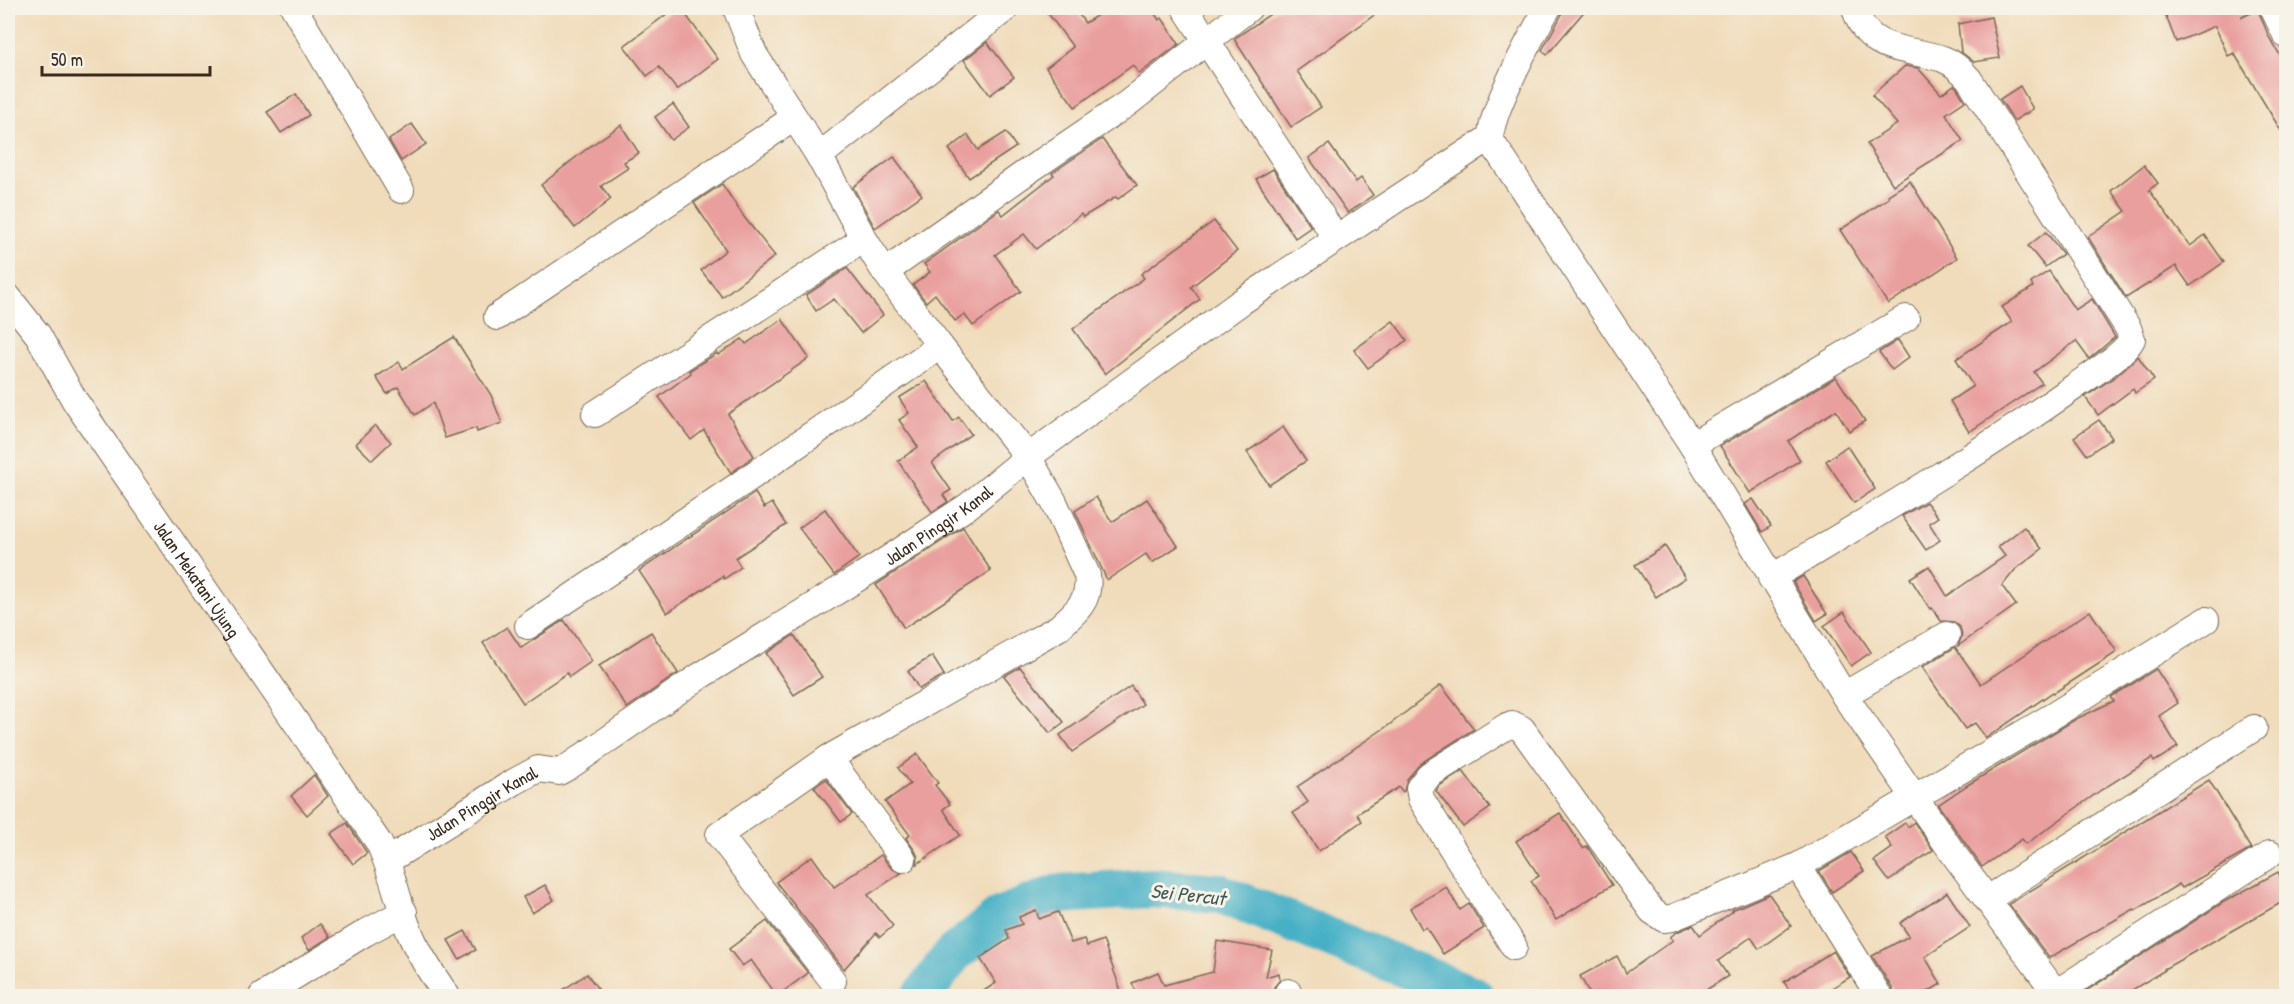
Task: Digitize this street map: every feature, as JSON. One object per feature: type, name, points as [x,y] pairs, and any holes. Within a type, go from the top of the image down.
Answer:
[{"type":"street","points":[[294,8],[401,190]]},
{"type":"street","points":[[736,8],[754,54],[819,156],[864,239],[885,272],[1028,457],[1054,502],[1087,575],[1089,586],[1081,607],[1058,628],[829,758],[719,835],[832,981]]},
{"type":"street","points":[[819,156],[1006,8]]},
{"type":"street","points":[[1185,8],[1335,238]]},
{"type":"street","points":[[885,272],[1128,103],[1249,8]]},
{"type":"street","points":[[1548,8],[1537,25],[1502,99],[1489,138],[1607,320],[1692,445],[1844,695],[1953,853],[2057,995],[2270,854]]},
{"type":"street","points":[[1771,578],[1950,469],[2040,411],[2126,348],[2132,339],[2128,328],[2063,223],[1969,79],[1956,66],[1944,59],[1891,48],[1874,38],[1864,29],[1855,8]]},
{"type":"street","points":[[2273,8],[2286,35]]},
{"type":"street","points":[[497,317],[794,118]]},
{"type":"street","name":"Jalan Pinggir Kanal","points":[[387,861],[538,769],[559,772],[568,767],[700,676],[879,565],[968,506],[1028,457],[1241,302],[1489,138]]},
{"type":"street","points":[[595,414],[864,239]]},
{"type":"street","name":"Jalan Mekatani Ujung","points":[[8,297],[39,335],[75,401],[379,843],[387,861],[406,923],[447,996]]},
{"type":"street","points":[[1692,445],[1906,318]]},
{"type":"street","points":[[528,627],[940,346]]},
{"type":"street","points":[[1514,947],[1421,799],[1419,788],[1429,775],[1512,724],[1522,729],[1652,911],[1664,919],[1672,918],[1798,866],[2051,717],[2206,620]]},
{"type":"street","points":[[1844,695],[1947,635]]},
{"type":"street","points":[[1988,899],[2254,729]]},
{"type":"street","points":[[829,758],[903,859]]},
{"type":"street","points":[[1798,866],[1879,996]]},
{"type":"street","points":[[262,996],[404,912]]},
{"type":"building","points":[[675,8],[681,8],[718,59],[677,90],[659,67],[647,76],[624,46]]},
{"type":"building","points":[[1044,8],[1074,8],[1085,23],[1109,8],[1151,8],[1159,20],[1162,18],[1179,44],[1139,74],[1133,65],[1075,107],[1046,68],[1073,47]]},
{"type":"building","points":[[1279,8],[1384,8],[1297,71],[1321,107],[1291,127],[1234,39]]},
{"type":"building","points":[[1563,8],[1587,8],[1547,55],[1542,50]]},
{"type":"building","points":[[2163,8],[2258,8],[2242,17],[2258,10],[2269,37],[2286,65],[2286,139],[2234,53],[2228,56],[2215,26],[2176,42]]},
{"type":"building","points":[[1991,17],[2000,58],[1974,62],[1961,52],[1958,24]]},
{"type":"building","points":[[987,42],[1014,77],[990,95],[964,60]]},
{"type":"building","points":[[1905,66],[1918,68],[1941,94],[1954,85],[1957,88],[1965,101],[1946,114],[1963,141],[1893,185],[1867,144],[1897,124],[1872,95]]},
{"type":"building","points":[[2020,86],[2033,109],[2014,121],[2000,99]]},
{"type":"building","points":[[296,94],[309,115],[281,133],[267,112]]},
{"type":"building","points":[[673,104],[689,127],[671,140],[655,117]]},
{"type":"building","points":[[412,124],[426,144],[401,161],[389,140]]},
{"type":"building","points":[[621,125],[639,153],[624,162],[628,168],[601,186],[611,199],[575,228],[541,185]]},
{"type":"building","points":[[1006,132],[1016,147],[969,178],[949,149],[968,135],[978,150]]},
{"type":"building","points":[[1102,139],[1137,185],[1118,199],[1116,197],[1083,217],[1081,214],[1036,249],[1024,234],[995,255],[1021,291],[973,326],[964,314],[955,321],[935,294],[926,302],[913,285],[930,272],[924,264],[999,210],[1003,215],[1054,175],[1052,173]]},
{"type":"building","points":[[1329,144],[1356,182],[1361,178],[1373,195],[1348,213],[1309,158]]},
{"type":"building","points":[[894,157],[922,195],[875,228],[853,187]]},
{"type":"building","points":[[2144,165],[2158,183],[2149,190],[2190,246],[2205,235],[2224,262],[2190,286],[2176,266],[2126,298],[2088,237],[2126,211],[2111,191]]},
{"type":"building","points":[[1273,169],[1311,227],[1295,238],[1256,179]]},
{"type":"building","points":[[1910,181],[1957,258],[1888,304],[1840,230],[1889,198],[1888,195]]},
{"type":"building","points":[[722,184],[744,217],[775,256],[722,297],[701,270],[726,250],[694,203]]},
{"type":"building","points":[[1214,221],[1237,251],[1191,287],[1200,299],[1105,374],[1073,329],[1144,278],[1141,274]]},
{"type":"building","points":[[2046,232],[2063,254],[2045,267],[2028,246]]},
{"type":"building","points":[[847,268],[883,315],[861,333],[834,299],[816,311],[806,295]]},
{"type":"building","points":[[2049,271],[2075,310],[2092,299],[2115,337],[2089,359],[2076,341],[2034,372],[2042,383],[1969,432],[1950,401],[1973,386],[1956,359],[2012,322],[2002,307],[2033,287],[2031,283]]},
{"type":"building","points":[[782,319],[809,358],[728,414],[754,456],[731,473],[704,430],[691,440],[659,397],[691,373],[690,370],[742,339],[746,344]]},
{"type":"building","points":[[1393,321],[1407,340],[1368,368],[1354,350]]},
{"type":"building","points":[[454,337],[491,395],[502,423],[477,432],[476,428],[445,438],[433,403],[415,415],[398,387],[387,394],[376,377],[399,362],[403,369]]},
{"type":"building","points":[[1898,340],[1909,357],[1892,370],[1879,352]]},
{"type":"building","points":[[2138,356],[2154,380],[2135,393],[2133,389],[2098,415],[2085,397],[2116,376]]},
{"type":"building","points":[[1836,377],[1865,421],[1849,431],[1836,410],[1788,441],[1800,460],[1750,493],[1720,446]]},
{"type":"building","points":[[926,381],[953,421],[959,417],[971,434],[932,463],[951,490],[943,495],[948,502],[932,512],[898,461],[918,447],[899,420],[909,413],[899,398]]},
{"type":"building","points":[[2099,420],[2112,438],[2087,455],[2074,437]]},
{"type":"building","points":[[375,425],[391,442],[372,460],[356,444]]},
{"type":"building","points":[[1283,427],[1306,461],[1269,485],[1247,452]]},
{"type":"building","points":[[1847,446],[1875,489],[1854,503],[1826,461]]},
{"type":"building","points":[[755,493],[764,508],[772,503],[786,525],[735,558],[741,567],[724,579],[723,576],[667,613],[639,571]]},
{"type":"building","points":[[1096,497],[1112,522],[1147,499],[1178,546],[1152,563],[1146,554],[1107,580],[1075,511]]},
{"type":"building","points":[[1753,499],[1771,526],[1762,532],[1745,504]]},
{"type":"building","points":[[1926,502],[1938,517],[1929,523],[1940,540],[1926,550],[1902,516]]},
{"type":"building","points":[[825,509],[859,557],[834,575],[799,528]]},
{"type":"building","points":[[963,527],[991,571],[904,628],[876,585]]},
{"type":"building","points":[[2024,527],[2042,549],[2015,570],[2002,586],[2016,605],[1958,646],[1962,636],[1960,627],[1954,622],[1941,621],[1932,608],[1930,609],[1910,578],[1929,566],[1947,596],[2005,556],[1998,547]]},
{"type":"building","points":[[1665,546],[1685,578],[1656,597],[1635,565]]},
{"type":"building","points":[[1803,576],[1827,614],[1816,621],[1793,582]]},
{"type":"building","points":[[2090,611],[2117,652],[1986,738],[1975,723],[1965,729],[1922,667],[1955,647],[1981,684]]},
{"type":"building","points":[[1844,612],[1871,652],[1851,666],[1824,626]]},
{"type":"building","points":[[564,620],[592,661],[569,677],[567,673],[523,703],[483,643],[507,627],[521,648]]},
{"type":"building","points":[[651,632],[678,673],[627,708],[599,666]]},
{"type":"building","points":[[794,635],[822,677],[794,695],[766,653]]},
{"type":"building","points":[[932,656],[944,675],[919,689],[908,671]]},
{"type":"building","points":[[1020,667],[1064,722],[1050,733],[1004,676]]},
{"type":"building","points":[[2156,669],[2178,703],[2159,716],[2178,747],[2154,762],[2152,758],[2101,790],[2026,844],[2022,839],[1982,867],[1938,805],[2076,719],[2114,701],[2111,697]]},
{"type":"building","points":[[1441,685],[1474,729],[1421,763],[1407,779],[1403,792],[1399,787],[1357,814],[1362,821],[1319,851],[1293,813],[1308,802],[1297,787],[1389,725]]},
{"type":"building","points":[[1131,686],[1143,704],[1072,752],[1060,735]]},
{"type":"building","points":[[917,754],[938,783],[935,785],[950,804],[943,809],[960,835],[917,864],[918,857],[906,838],[910,835],[885,802],[910,784],[898,768]]},
{"type":"building","points":[[1463,771],[1490,808],[1463,827],[1436,791],[1439,786]]},
{"type":"building","points":[[314,775],[328,796],[307,815],[291,796]]},
{"type":"building","points":[[826,779],[852,814],[841,822],[814,787]]},
{"type":"building","points":[[2209,780],[2251,849],[2182,888],[2179,884],[2049,958],[2009,904]]},
{"type":"building","points":[[1560,813],[1583,848],[1587,846],[1612,885],[1556,920],[1531,881],[1539,876],[1516,841]]},
{"type":"building","points":[[1914,822],[1933,850],[1889,881],[1874,861],[1892,848],[1885,837],[1905,823],[1908,827]]},
{"type":"building","points":[[347,823],[367,853],[353,864],[331,834]]},
{"type":"building","points":[[1851,852],[1864,871],[1832,892],[1819,871]]},
{"type":"building","points":[[881,855],[891,868],[901,873],[868,895],[893,926],[880,937],[876,933],[844,969],[776,882],[812,856],[834,887]]},
{"type":"building","points":[[2278,872],[2286,888],[2286,900],[2164,969],[2122,996],[2078,996],[2222,903]]},
{"type":"building","points":[[545,885],[554,900],[532,913],[523,897]]},
{"type":"building","points":[[1446,887],[1460,910],[1469,904],[1484,928],[1443,954],[1426,927],[1422,929],[1410,908]]},
{"type":"building","points":[[1947,892],[1970,927],[1925,957],[1941,984],[1921,996],[1894,996],[1892,988],[1872,956],[1909,936],[1900,923]]},
{"type":"building","points":[[1769,894],[1791,926],[1759,949],[1751,937],[1718,961],[1728,976],[1697,996],[1591,996],[1580,976],[1617,956],[1626,973],[1673,940],[1670,937],[1677,932],[1693,925],[1700,935],[1732,910]]},
{"type":"building","points":[[1036,910],[1039,919],[1058,912],[1071,943],[1084,939],[1087,946],[1103,940],[1121,991],[1113,996],[976,996],[996,983],[980,958],[1009,939],[1006,930],[1022,924],[1019,917]]},
{"type":"building","points":[[767,921],[808,973],[777,996],[751,960],[742,966],[729,949]]},
{"type":"building","points":[[320,924],[330,937],[309,950],[301,938]]},
{"type":"building","points":[[465,931],[476,950],[459,959],[448,940]]},
{"type":"building","points":[[1217,941],[1272,950],[1266,977],[1279,973],[1280,980],[1274,987],[1274,996],[1138,996],[1132,983],[1158,972],[1164,985],[1213,972]]},
{"type":"building","points":[[1833,951],[1850,977],[1819,996],[1793,996],[1784,982]]},
{"type":"building","points":[[587,974],[603,996],[554,996]]},
{"type":"waterway","name":"Sei Percut","points":[[922,996],[953,954],[1001,916],[1058,894],[1152,888],[1219,893],[1474,996]]}]
